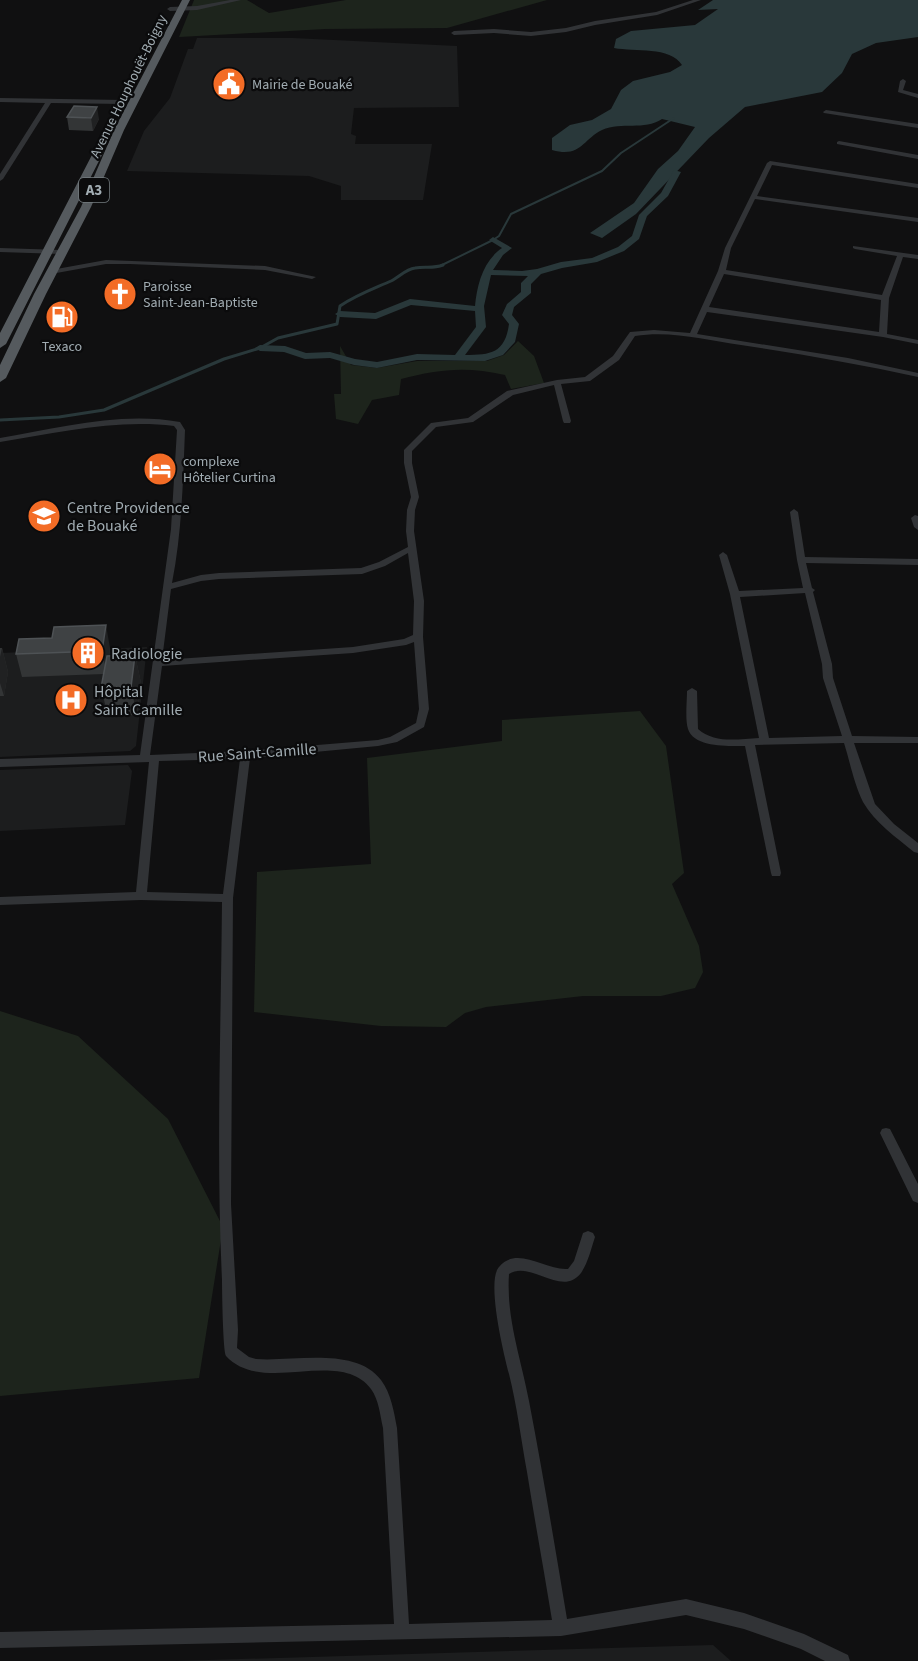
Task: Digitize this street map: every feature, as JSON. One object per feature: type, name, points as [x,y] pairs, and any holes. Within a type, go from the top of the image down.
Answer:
[{"type":"highway","name":"Avenue Houphouët-Boigny","points":[[0,344],[124,102],[178,5]]},
{"type":"highway","name":"Avenue Houphouët-Boigny","points":[[0,378],[51,272],[86,207],[119,130],[178,5]]},
{"type":"street","points":[[178,5],[197,8],[238,0]]},
{"type":"street","points":[[454,33],[494,31],[518,34],[566,30],[657,13],[698,0]]},
{"type":"street","points":[[903,81],[900,92],[918,96]]},
{"type":"street","points":[[0,100],[124,102]]},
{"type":"street","points":[[0,179],[49,101]]},
{"type":"street","points":[[826,112],[918,126]]},
{"type":"street","points":[[839,143],[918,157]]},
{"type":"street","points":[[693,335],[722,271],[728,248],[770,163],[918,186]]},
{"type":"street","points":[[753,197],[918,220]]},
{"type":"street","points":[[855,247],[918,257]]},
{"type":"street","points":[[0,250],[62,252]]},
{"type":"street","points":[[883,335],[885,298],[901,254]]},
{"type":"street","points":[[51,272],[106,262],[130,262],[265,268],[312,277]]},
{"type":"street","points":[[722,271],[885,298]]},
{"type":"street","points":[[705,309],[918,342]]},
{"type":"street","points":[[158,663],[353,650],[406,642],[418,637],[419,601],[412,548],[411,510],[415,497],[408,463],[408,450],[434,425],[470,420],[510,393],[557,382],[587,379],[616,358],[631,336],[637,333],[693,335],[819,355],[918,375]]},
{"type":"street","points":[[557,382],[567,421]]},
{"type":"street","points":[[0,440],[126,421],[162,421],[177,424],[181,430],[172,561],[158,663],[141,896]]},
{"type":"street","points":[[794,512],[801,560],[810,590],[828,678],[873,810],[918,849]]},
{"type":"street","points":[[167,587],[210,577],[362,571],[382,564],[412,548]]},
{"type":"street","points":[[723,555],[735,594],[765,742]]},
{"type":"street","points":[[801,560],[918,562]]},
{"type":"street","points":[[735,594],[810,590]]},
{"type":"street","name":"Rue Saint-Camille","points":[[0,763],[246,755],[393,740],[421,725],[424,709],[418,637]]},
{"type":"street","points":[[692,691],[692,726],[699,737],[710,742],[918,740]]},
{"type":"street","points":[[749,742],[776,873]]},
{"type":"street","points":[[246,755],[228,898],[225,1204],[230,1352],[249,1364],[346,1365],[371,1377],[383,1393],[390,1428],[402,1630]]},
{"type":"street","points":[[0,901],[141,896],[228,898]]},
{"type":"street","points":[[886,1133],[918,1197]]},
{"type":"street","points":[[561,1628],[521,1398],[506,1342],[501,1282],[503,1271],[511,1265],[522,1263],[559,1275],[573,1274],[577,1269],[588,1237]]},
{"type":"street","points":[[0,1640],[561,1628],[686,1607],[754,1624],[804,1642],[842,1661]]},
{"type":"shaded area","points":[[194,0],[247,0],[269,13],[346,0],[547,0],[447,28],[325,29],[179,37]]},
{"type":"shaded area","points":[[713,0],[918,0],[918,37],[876,43],[852,54],[842,73],[822,92],[745,107],[709,138],[636,214],[602,238],[590,233],[634,203],[658,169],[678,151],[695,127],[662,119],[648,125],[610,127],[595,134],[580,147],[569,152],[552,150],[552,138],[570,125],[592,120],[611,109],[621,90],[633,81],[670,72],[682,65],[676,59],[661,52],[614,48],[616,39],[631,31],[695,25],[718,9],[698,10]]},
{"type":"shaded area","points":[[197,38],[293,38],[457,46],[459,107],[354,108],[351,134],[356,136],[355,144],[432,144],[423,200],[341,200],[341,186],[309,176],[127,171],[144,131],[170,98],[188,49],[193,49]]},
{"type":"shaded area","points":[[518,341],[534,356],[544,383],[511,389],[505,375],[491,372],[453,370],[428,373],[401,379],[399,395],[372,400],[358,424],[336,419],[334,394],[341,394],[340,346],[351,365],[377,368],[417,361],[487,361],[504,355]]},
{"type":"shaded area","name":"Hôpital Saint Camille","points":[[147,647],[136,746],[130,751],[0,757],[0,653]]},
{"type":"shaded area","points":[[640,711],[666,746],[684,873],[672,884],[699,946],[703,972],[695,988],[661,996],[583,996],[486,1007],[465,1013],[446,1027],[381,1026],[254,1012],[257,872],[371,864],[367,758],[502,741],[502,720]]},
{"type":"shaded area","points":[[128,765],[132,771],[125,825],[0,831],[0,770]]},
{"type":"shaded area","points":[[0,1011],[78,1036],[168,1119],[223,1227],[199,1378],[0,1396]]},
{"type":"shaded area","points":[[713,1645],[731,1661],[176,1661]]},
{"type":"building","points":[[74,106],[97,107],[91,118],[67,117]]},
{"type":"building","points":[[106,625],[102,651],[16,654],[19,639],[52,638],[54,627]]},
{"type":"building","points":[[135,655],[131,687],[101,688],[107,656]]},
{"type":"waterway","points":[[441,266],[493,240],[499,236],[511,214],[602,171],[621,153],[674,118]]},
{"type":"waterway","points":[[538,272],[561,265],[594,260],[621,249],[636,237],[643,215],[665,194],[677,172]]},
{"type":"waterway","points":[[479,309],[488,272],[493,262],[508,248],[493,240]]},
{"type":"waterway","points":[[0,420],[59,417],[104,410],[224,359],[260,348],[278,338],[337,324],[340,306],[352,299],[391,281],[406,271],[419,267],[441,266]]},
{"type":"waterway","points":[[489,272],[522,274],[538,272]]},
{"type":"waterway","points":[[260,348],[285,349],[305,356],[330,355],[354,362],[377,365],[417,357],[485,358],[500,353],[512,340],[514,324],[507,315],[510,306],[526,293],[526,283],[538,272]]},
{"type":"waterway","points":[[340,314],[376,316],[410,302],[479,309]]},
{"type":"waterway","points":[[458,357],[481,327],[479,309]]},
{"type":"place","name":"Mairie de Bouaké","points":[[229,84]]},
{"type":"place","name":"Paroisse Saint-Jean-Baptiste","points":[[120,294]]},
{"type":"place","name":"Texaco","points":[[62,317]]},
{"type":"place","name":"complexe Hôtelier Curtina","points":[[160,469]]},
{"type":"place","name":"Centre Providence de Bouaké","points":[[44,516]]},
{"type":"place","name":"Radiologie","points":[[88,653]]},
{"type":"place","name":"Hôpital Saint Camille","points":[[71,700]]}]
